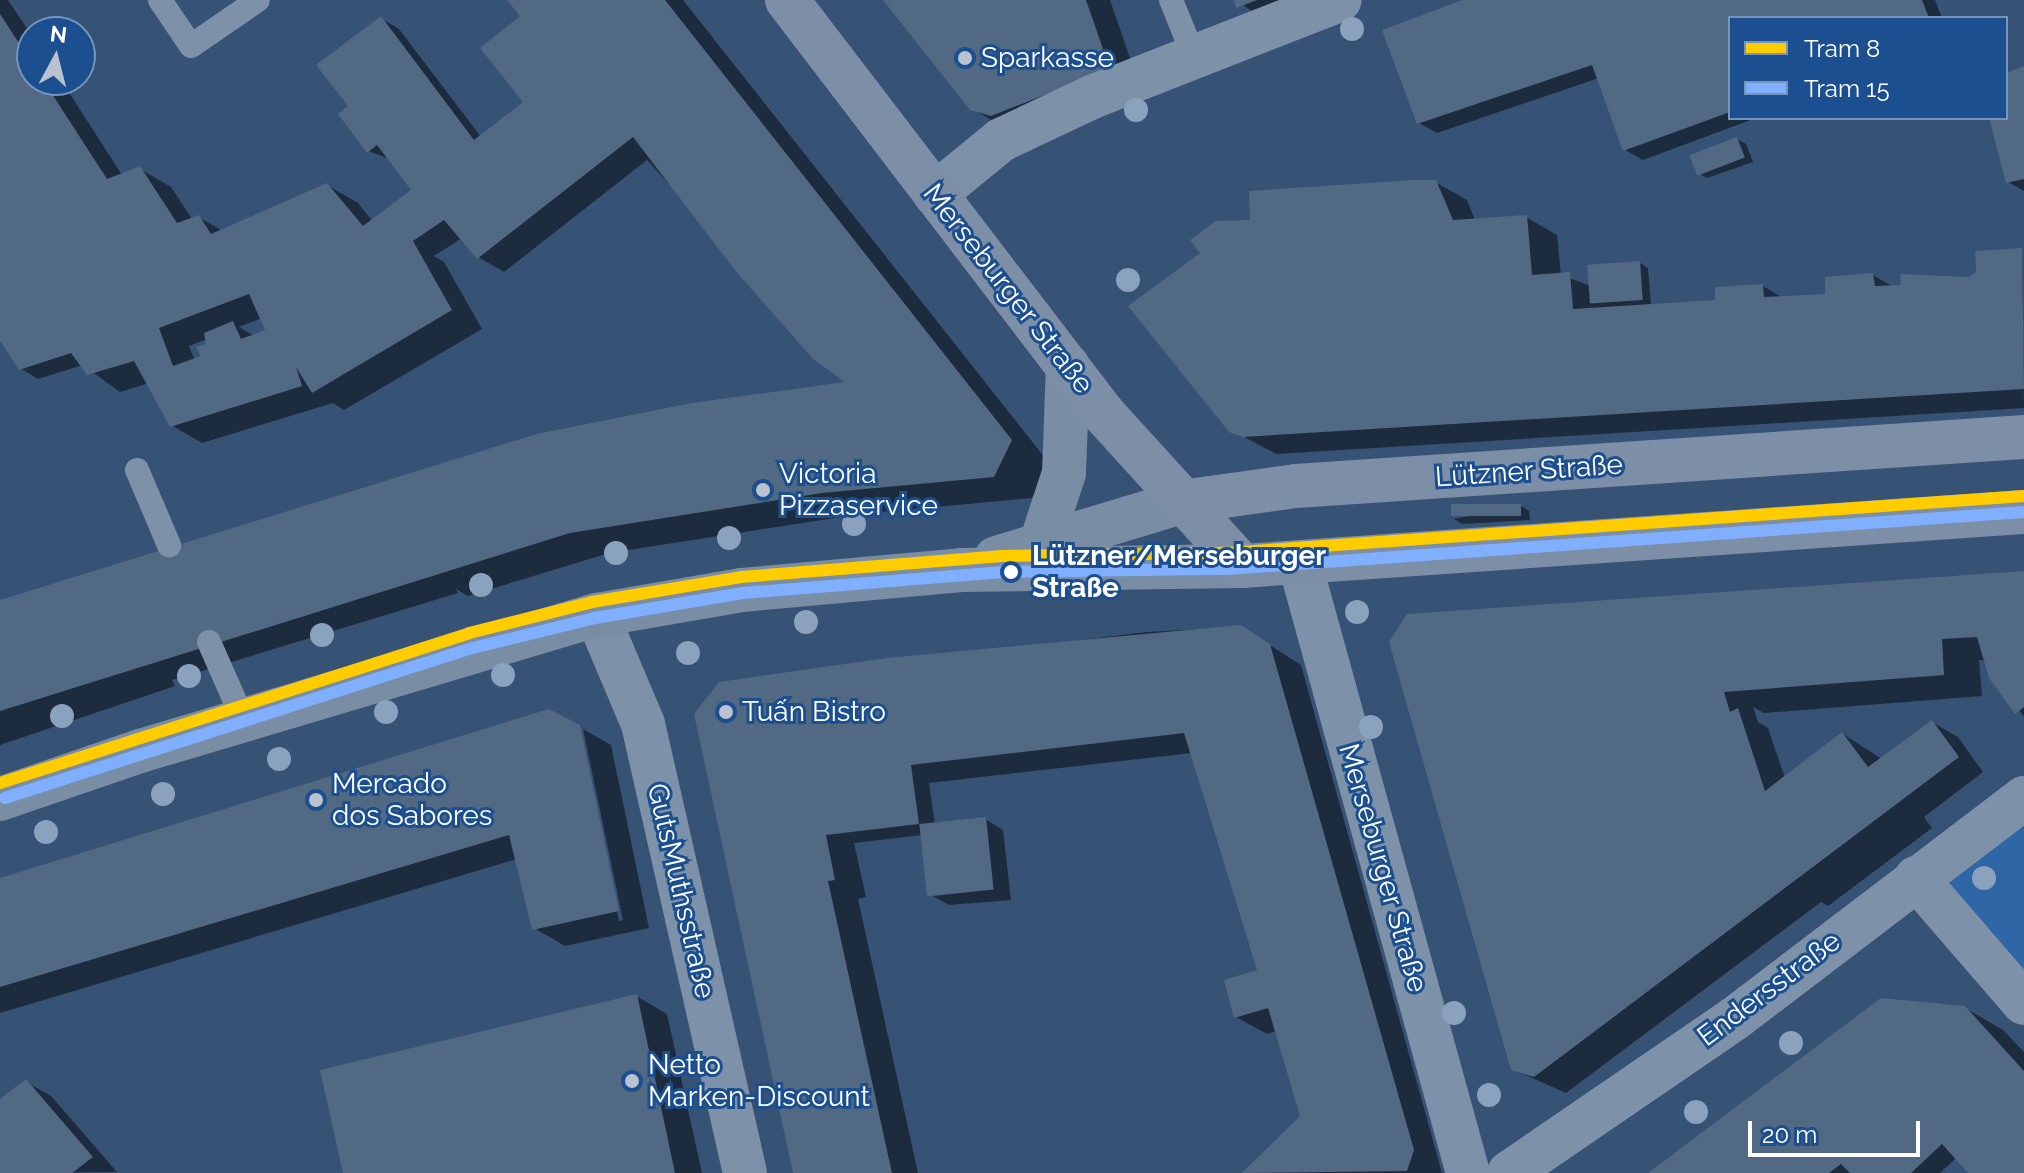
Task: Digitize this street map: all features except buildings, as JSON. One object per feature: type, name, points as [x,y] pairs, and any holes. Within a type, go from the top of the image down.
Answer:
[{"type":"main road","name":"Merseburger Straße","points":[[787,0],[1068,366],[1181,502],[1242,566]]},
{"type":"main road","points":[[961,570],[1041,543],[1064,473],[1068,366]]},
{"type":"main road","name":"Lützner Straße","points":[[1041,543],[1181,502],[1296,486],[2024,437]]},
{"type":"main road","points":[[0,799],[243,719],[597,615],[742,590],[961,570],[1300,564],[2024,512]]},
{"type":"street","points":[[935,194],[1001,140],[1194,57],[1340,0]]},
{"type":"street","name":"Merseburger Straße","points":[[1300,564],[1468,1173]]},
{"type":"street","name":"GutsMuthsstraße","points":[[597,615],[643,724],[745,1173]]},
{"type":"street","name":"Endersstraße","points":[[1509,1173],[1734,1019],[2024,798]]},
{"type":"street","points":[[1916,878],[2024,1003]]},
{"type":"lane","points":[[160,0],[191,46],[258,0]]},
{"type":"lane","points":[[1171,0],[1194,57]]},
{"type":"lane","points":[[137,470],[169,545]]},
{"type":"lane","points":[[209,642],[243,719]]},
{"type":"shaded area","points":[[2024,798],[2024,1003],[1916,878]]},
{"type":"tram line","name":"8","points":[[0,783],[469,633],[592,602],[741,577],[1002,556],[1226,553],[2024,496]]},
{"type":"tram line","name":"15","points":[[5,798],[473,648],[595,618],[743,593],[1003,572],[1227,569],[2024,512]]},
{"type":"place","name":"Sparkasse","points":[[965,58]]},
{"type":"place","name":"Victoria Pizzaservice","points":[[763,490]]},
{"type":"place","name":"Lützner/Merseburger Straße","points":[[1011,572]]},
{"type":"place","name":"Tuấn Bistro","points":[[726,712]]},
{"type":"place","name":"Mercado dos Sabores","points":[[316,800]]},
{"type":"place","name":"Netto Marken-Discount","points":[[632,1081]]}]
